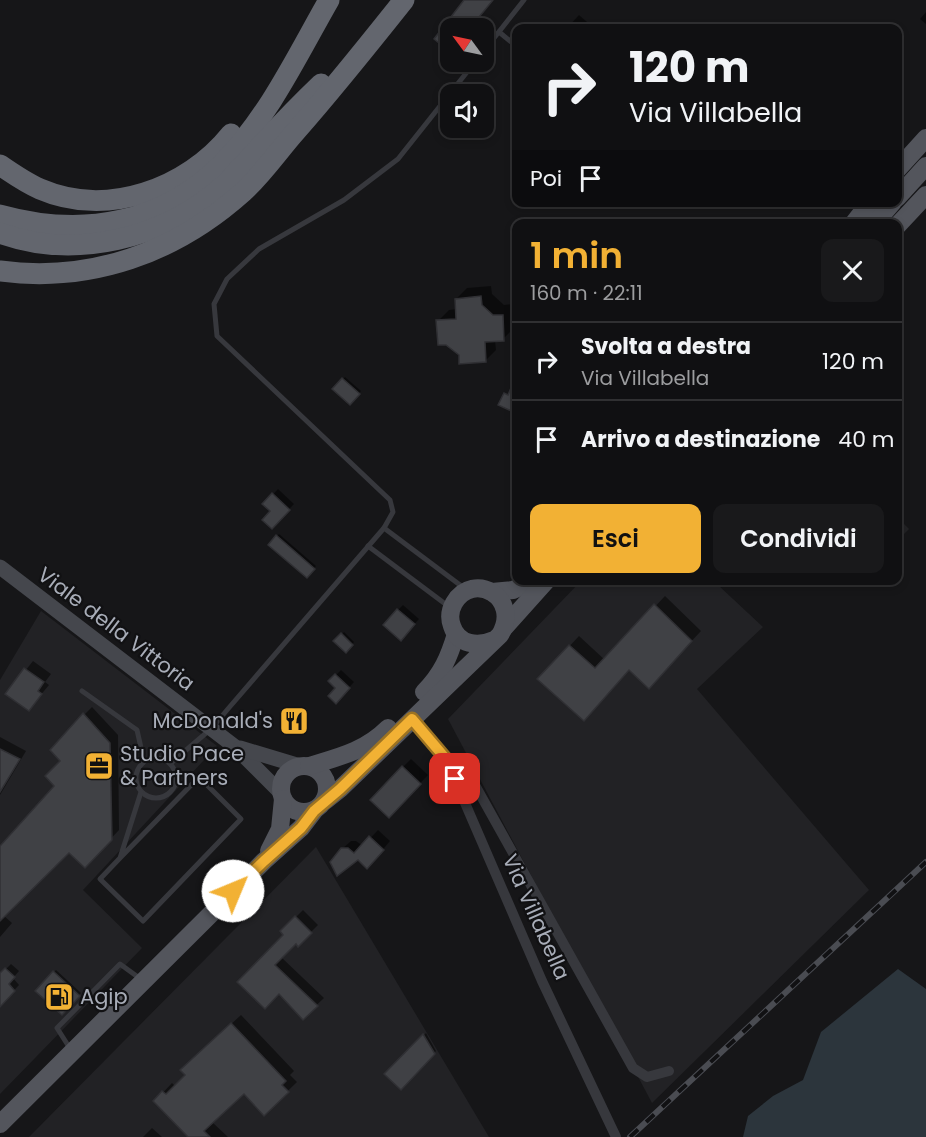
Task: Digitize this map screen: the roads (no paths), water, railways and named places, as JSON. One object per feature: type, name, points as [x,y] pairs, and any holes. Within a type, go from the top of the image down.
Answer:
[{"type":"highway","points":[[0,165],[41,189],[67,198],[94,200],[120,198],[145,194],[172,183],[222,145],[242,120],[323,0]]},
{"type":"highway","points":[[0,215],[49,226],[102,225],[141,216],[184,194],[202,182],[226,160],[256,123],[329,0]]},
{"type":"highway","points":[[0,233],[47,244],[83,244],[130,237],[177,218],[223,186],[293,111],[400,5]]},
{"type":"highway","points":[[0,271],[47,274],[100,269],[135,259],[206,221],[244,191],[323,101],[400,5]]},
{"type":"main road","points":[[902,164],[926,138]]},
{"type":"main road","points":[[902,193],[926,166]]},
{"type":"main road","points":[[902,221],[926,195]]},
{"type":"main road","points":[[857,219],[866,207]]},
{"type":"main road","points":[[878,219],[889,207]]},
{"type":"main road","points":[[492,592],[503,604],[506,620],[499,634],[478,645],[462,640],[456,634],[450,617],[452,608],[461,595],[468,591],[484,589],[492,592],[513,590],[524,585]]},
{"type":"main road","points":[[282,796],[293,810],[307,813],[340,789],[499,634],[543,585]]},
{"type":"main road","points":[[264,861],[280,829],[284,779],[288,773],[304,766],[346,756],[378,738],[436,680],[448,661],[456,634]]},
{"type":"main road","points":[[0,1124],[264,861],[301,828],[319,806],[328,789],[320,772],[304,766]]},
{"type":"street","name":"Viale della Vittoria","points":[[0,567],[212,728],[234,746],[282,796]]},
{"type":"street","name":"Via Villabella","points":[[412,719],[446,759],[543,981],[616,1137]]},
{"type":"street","name":"Viale della Vittoria","points":[[234,746],[304,766]]},
{"type":"street","points":[[446,759],[458,761],[466,769],[633,1068],[648,1077],[669,1071]]},
{"type":"lane","points":[[494,38],[524,0]]},
{"type":"lane","points":[[499,32],[512,43]]},
{"type":"lane","points":[[171,764],[212,728],[384,528],[393,512],[390,500],[217,336],[214,304],[227,279],[259,249],[344,200],[398,159],[467,72]]},
{"type":"lane","points":[[384,528],[468,591]]},
{"type":"lane","points":[[368,546],[452,608]]},
{"type":"lane","points":[[82,691],[137,730],[144,761]]},
{"type":"lane","points":[[158,757],[171,764],[176,773],[175,784],[167,795],[160,798],[147,796],[141,792],[135,779],[136,772],[144,761],[158,757]]},
{"type":"lane","points":[[198,777],[242,819],[143,921],[100,879],[120,858],[198,777]]},
{"type":"lane","points":[[175,784],[184,792]]},
{"type":"lane","points":[[120,858],[141,792]]},
{"type":"lane","points":[[72,1051],[57,1028],[120,964],[143,980]]},
{"type":"railway","points":[[630,1137],[926,862]]},
{"type":"place","name":"McDonald's","points":[[294,721]]},
{"type":"place","name":"Studio Pace & Partners","points":[[99,766]]},
{"type":"place","name":"Agip","points":[[59,997]]}]
